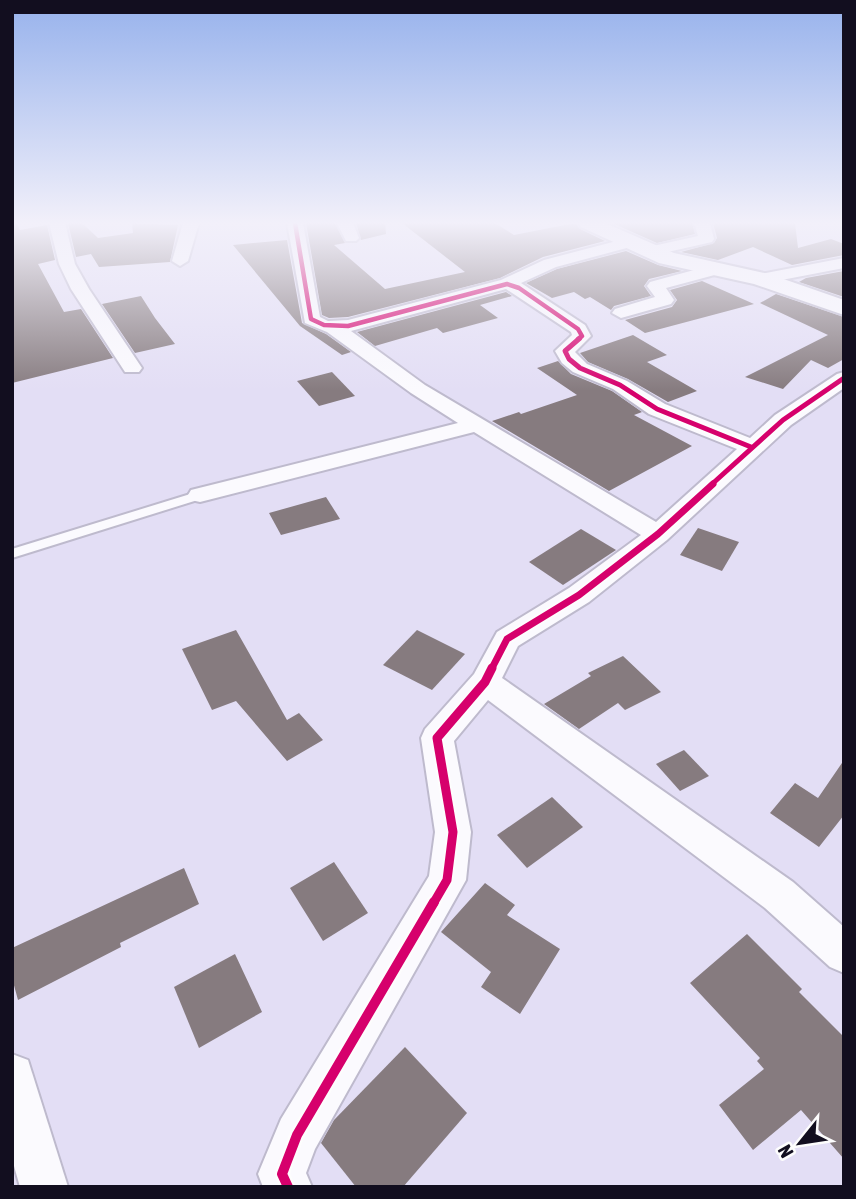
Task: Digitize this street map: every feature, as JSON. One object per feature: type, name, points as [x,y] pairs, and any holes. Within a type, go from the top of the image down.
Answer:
[{"type":"street","points":[[75,279],[132,368]]},
{"type":"street","points":[[304,279],[311,319],[318,324],[333,327],[348,326],[508,284],[516,279]]},
{"type":"street","points":[[621,313],[665,300],[656,286],[681,279]]},
{"type":"street","points":[[761,279],[844,308]]},
{"type":"street","points":[[508,284],[519,288],[578,329],[582,336],[565,351],[569,359],[580,368],[620,385],[657,408],[751,447]]},
{"type":"street","points":[[333,327],[418,389],[658,534]]},
{"type":"street","points":[[279,1182],[297,1135],[447,880],[453,832],[437,738],[485,682],[507,639],[579,595],[658,534],[783,420],[844,378]]},
{"type":"street","points":[[200,495],[479,424]]},
{"type":"street","points":[[485,682],[779,895],[844,953]]},
{"type":"street","points":[[12,1076],[44,1187]]},
{"type":"lane","points":[[12,554],[200,495]]},
{"type":"building","points":[[12,279],[46,279],[64,312],[81,309],[113,358],[12,383]]},
{"type":"building","points":[[261,279],[294,279],[302,323],[326,334],[351,352],[342,355],[300,326]]},
{"type":"building","points":[[316,279],[373,279],[385,289],[432,279],[496,279],[348,317],[329,318],[322,315]]},
{"type":"building","points":[[535,279],[649,279],[644,286],[651,296],[614,306],[611,310],[590,297],[585,299],[574,292],[552,298],[526,283]]},
{"type":"building","points":[[804,279],[844,279],[844,297],[799,282]]},
{"type":"building","points":[[702,281],[754,304],[645,333],[625,320],[672,307],[677,300],[670,290]]},
{"type":"building","points":[[506,292],[512,296],[480,305],[498,318],[443,333],[437,328],[375,346],[357,332]]},
{"type":"building","points":[[776,294],[844,317],[844,359],[828,368],[811,360],[783,389],[745,377],[828,335],[760,303]]},
{"type":"building","points":[[141,296],[175,344],[135,353],[102,304]]},
{"type":"building","points":[[633,335],[667,355],[647,362],[697,391],[668,402],[628,379],[588,362],[580,353]]},
{"type":"building","points":[[558,361],[571,374],[612,391],[642,412],[634,415],[692,446],[609,491],[492,421],[577,395],[537,368]]},
{"type":"building","points":[[332,372],[355,396],[319,406],[297,381]]},
{"type":"building","points":[[326,497],[340,519],[281,535],[269,513]]},
{"type":"building","points":[[698,528],[739,542],[722,571],[680,555]]},
{"type":"building","points":[[581,529],[616,550],[563,585],[529,562]]},
{"type":"building","points":[[236,630],[287,720],[299,713],[323,740],[287,761],[236,701],[212,710],[182,649]]},
{"type":"building","points":[[417,630],[465,654],[432,690],[383,665]]},
{"type":"building","points":[[623,656],[661,692],[625,710],[618,703],[579,729],[544,704],[591,676],[588,673]]},
{"type":"building","points":[[684,750],[709,776],[680,791],[656,764]]},
{"type":"building","points":[[844,760],[844,815],[819,847],[770,813],[795,783],[818,798]]},
{"type":"building","points":[[552,797],[583,827],[527,868],[497,835]]},
{"type":"building","points":[[334,862],[368,913],[323,941],[290,888]]},
{"type":"building","points":[[184,868],[199,904],[120,943],[121,947],[18,1000],[12,978],[12,948]]},
{"type":"building","points":[[485,883],[515,905],[507,915],[560,949],[520,1014],[481,987],[491,972],[441,932]]},
{"type":"building","points":[[747,934],[802,989],[799,992],[844,1037],[844,1159],[801,1110],[753,1150],[719,1105],[764,1069],[757,1061],[760,1058],[690,983]]},
{"type":"building","points":[[235,954],[262,1012],[199,1048],[174,987]]},
{"type":"building","points":[[405,1047],[467,1113],[403,1187],[356,1187],[321,1143],[334,1120]]},
{"type":"cycle path","points":[[304,279],[311,319],[333,327],[348,326],[507,284],[519,288],[578,329],[582,336],[565,351],[569,359],[580,368],[620,385],[657,409],[751,447]]},
{"type":"cycle path","points":[[288,1187],[282,1174],[297,1135],[447,880],[453,832],[437,738],[485,682],[507,639],[579,595],[658,534],[783,420],[844,378]]}]
